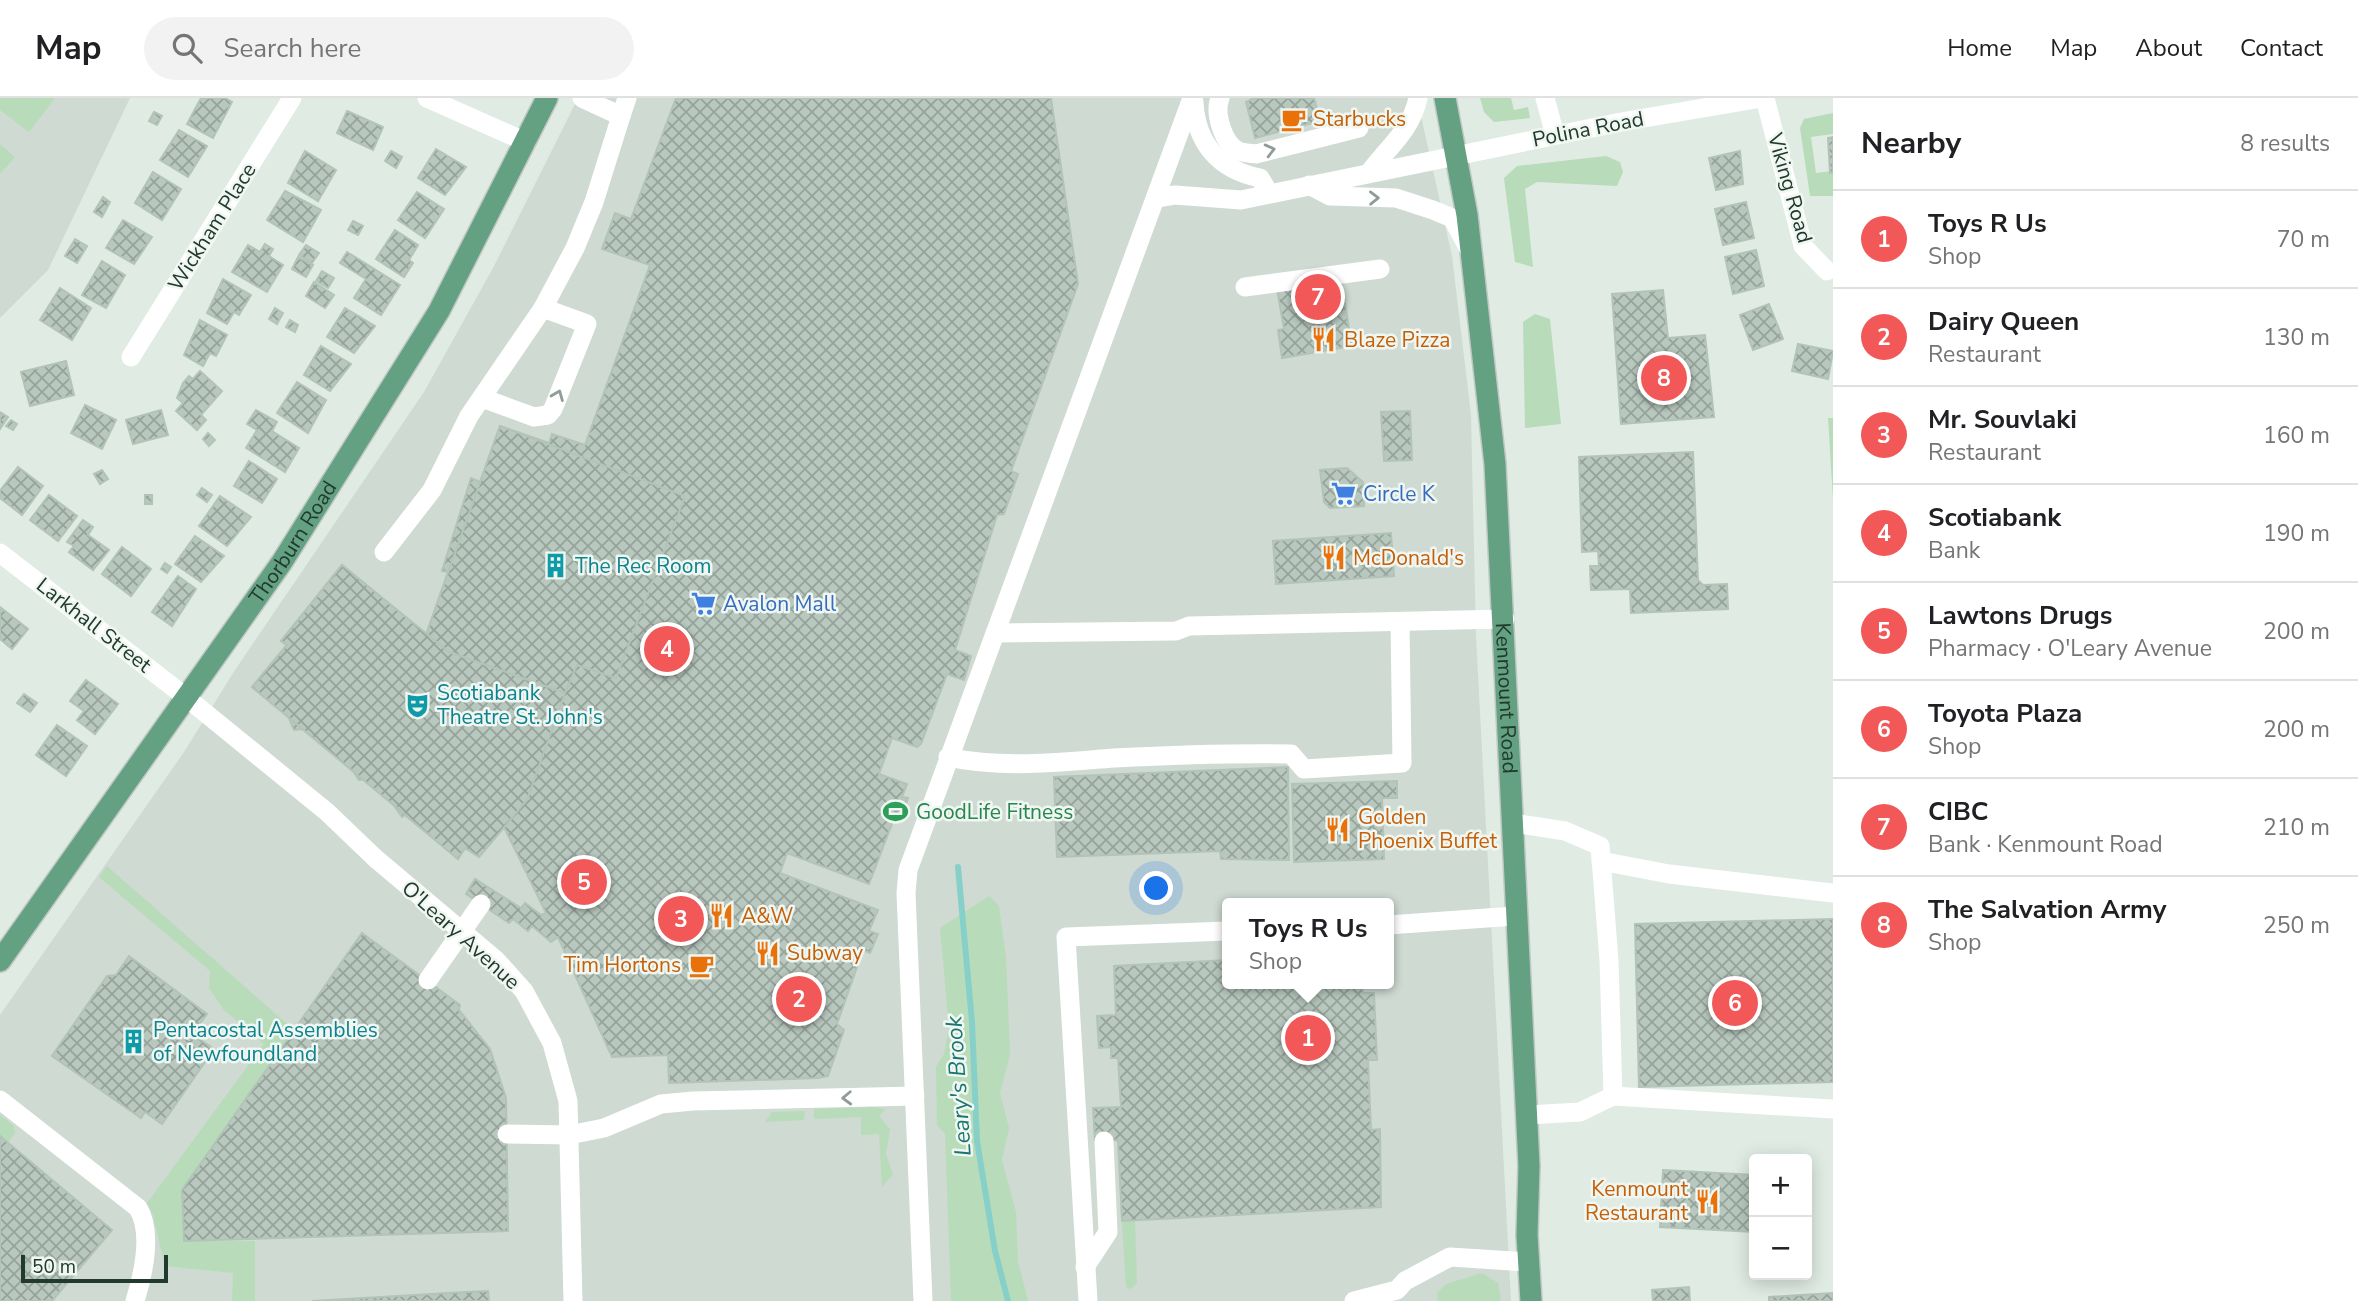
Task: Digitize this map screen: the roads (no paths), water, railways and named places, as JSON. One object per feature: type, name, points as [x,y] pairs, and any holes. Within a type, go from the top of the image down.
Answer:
[{"type":"main road","name":"Thorburn Road","points":[[0,961],[282,562],[391,390],[469,256],[547,98]]},
{"type":"main road","name":"Kenmount Road","points":[[1445,98],[1471,254],[1495,464],[1505,620],[1514,823],[1515,916],[1527,1115],[1528,1262],[1531,1301]]},
{"type":"street","name":"Wickham Place","points":[[131,357],[292,98]]},
{"type":"street","points":[[427,98],[526,142]]},
{"type":"street","points":[[384,552],[432,490],[469,416],[543,308],[589,214],[624,107],[582,98]]},
{"type":"street","points":[[1193,98],[1195,125],[1207,145],[1238,174],[1260,178],[1269,193]]},
{"type":"street","points":[[923,1301],[906,892],[908,870],[1193,98]]},
{"type":"street","points":[[1220,98],[1217,105],[1226,140],[1239,151],[1256,154],[1359,128]]},
{"type":"street","points":[[1368,173],[1385,150],[1404,134],[1414,117],[1418,98]]},
{"type":"street","points":[[1545,98],[1555,135]]},
{"type":"street","name":"Polina Road","points":[[1156,198],[1175,195],[1241,200],[1455,154],[1763,98]]},
{"type":"street","name":"Viking Road","points":[[1763,98],[1803,246],[1827,271]]},
{"type":"street","points":[[1309,185],[1330,197],[1396,198],[1452,218],[1461,240],[1471,254]]},
{"type":"street","points":[[1245,287],[1380,269]]},
{"type":"street","points":[[482,398],[534,417],[548,415],[553,409],[587,324],[543,308]]},
{"type":"street","name":"Larkhall Street","points":[[0,553],[187,698]]},
{"type":"street","points":[[995,633],[1117,633],[1176,631],[1189,626],[1505,620]]},
{"type":"street","points":[[948,757],[974,763],[1179,754],[1291,754],[1304,769],[1402,763],[1400,622]]},
{"type":"street","name":"O'Leary Avenue","points":[[187,698],[327,812],[375,858],[511,975],[535,1008],[559,1062],[568,1101],[573,1301]]},
{"type":"street","points":[[1514,823],[1565,831],[1600,846],[1609,960],[1613,1096]]},
{"type":"street","points":[[1601,861],[1669,874],[1833,893]]},
{"type":"street","points":[[428,980],[481,904]]},
{"type":"street","points":[[1394,925],[1515,916]]},
{"type":"street","points":[[1088,1301],[1066,937],[1222,931]]},
{"type":"street","points":[[506,1134],[569,1135],[604,1128],[661,1104],[915,1096]]},
{"type":"street","points":[[1527,1115],[1580,1112],[1613,1096],[1833,1109]]},
{"type":"street","points":[[0,1100],[138,1208],[144,1223],[145,1250],[135,1301]]},
{"type":"street","points":[[1085,1267],[1108,1233],[1104,1141]]},
{"type":"street","points":[[1354,1301],[1397,1290],[1405,1281],[1450,1257],[1528,1262]]},
{"type":"waterway","name":"Leary's Brook","points":[[958,867],[972,1022],[977,1141],[995,1251],[1008,1301]]},
{"type":"place","name":"Starbucks","points":[[1293,119]]},
{"type":"place","name":"CIBC","points":[[1318,297]]},
{"type":"place","name":"Blaze Pizza","points":[[1324,340]]},
{"type":"place","name":"The Salvation Army","points":[[1664,378]]},
{"type":"place","name":"Circle K","points":[[1343,494]]},
{"type":"place","name":"McDonald's","points":[[1333,558]]},
{"type":"place","name":"The Rec Room","points":[[555,566]]},
{"type":"place","name":"Avalon Mall","points":[[703,604]]},
{"type":"place","name":"Scotiabank","points":[[667,649]]},
{"type":"place","name":"Scotiabank Theatre St. John's","points":[[417,705]]},
{"type":"place","name":"GoodLife Fitness","points":[[896,812]]},
{"type":"place","name":"Golden Phoenix Buffet","points":[[1338,829]]},
{"type":"place","name":"Lawtons Drugs","points":[[584,882]]},
{"type":"place","name":"A&W","points":[[721,916]]},
{"type":"place","name":"Mr. Souvlaki","points":[[681,919]]},
{"type":"place","name":"Subway","points":[[767,953]]},
{"type":"place","name":"Tim Hortons","points":[[701,965]]},
{"type":"place","name":"Dairy Queen","points":[[799,999]]},
{"type":"place","name":"Toyota Plaza","points":[[1735,1003]]},
{"type":"place","name":"Toys R Us","points":[[1308,1038]]},
{"type":"place","name":"Pentacostal Assemblies of Newfoundland","points":[[133,1042]]},
{"type":"place","name":"Kenmount Restaurant","points":[[1708,1201]]}]
